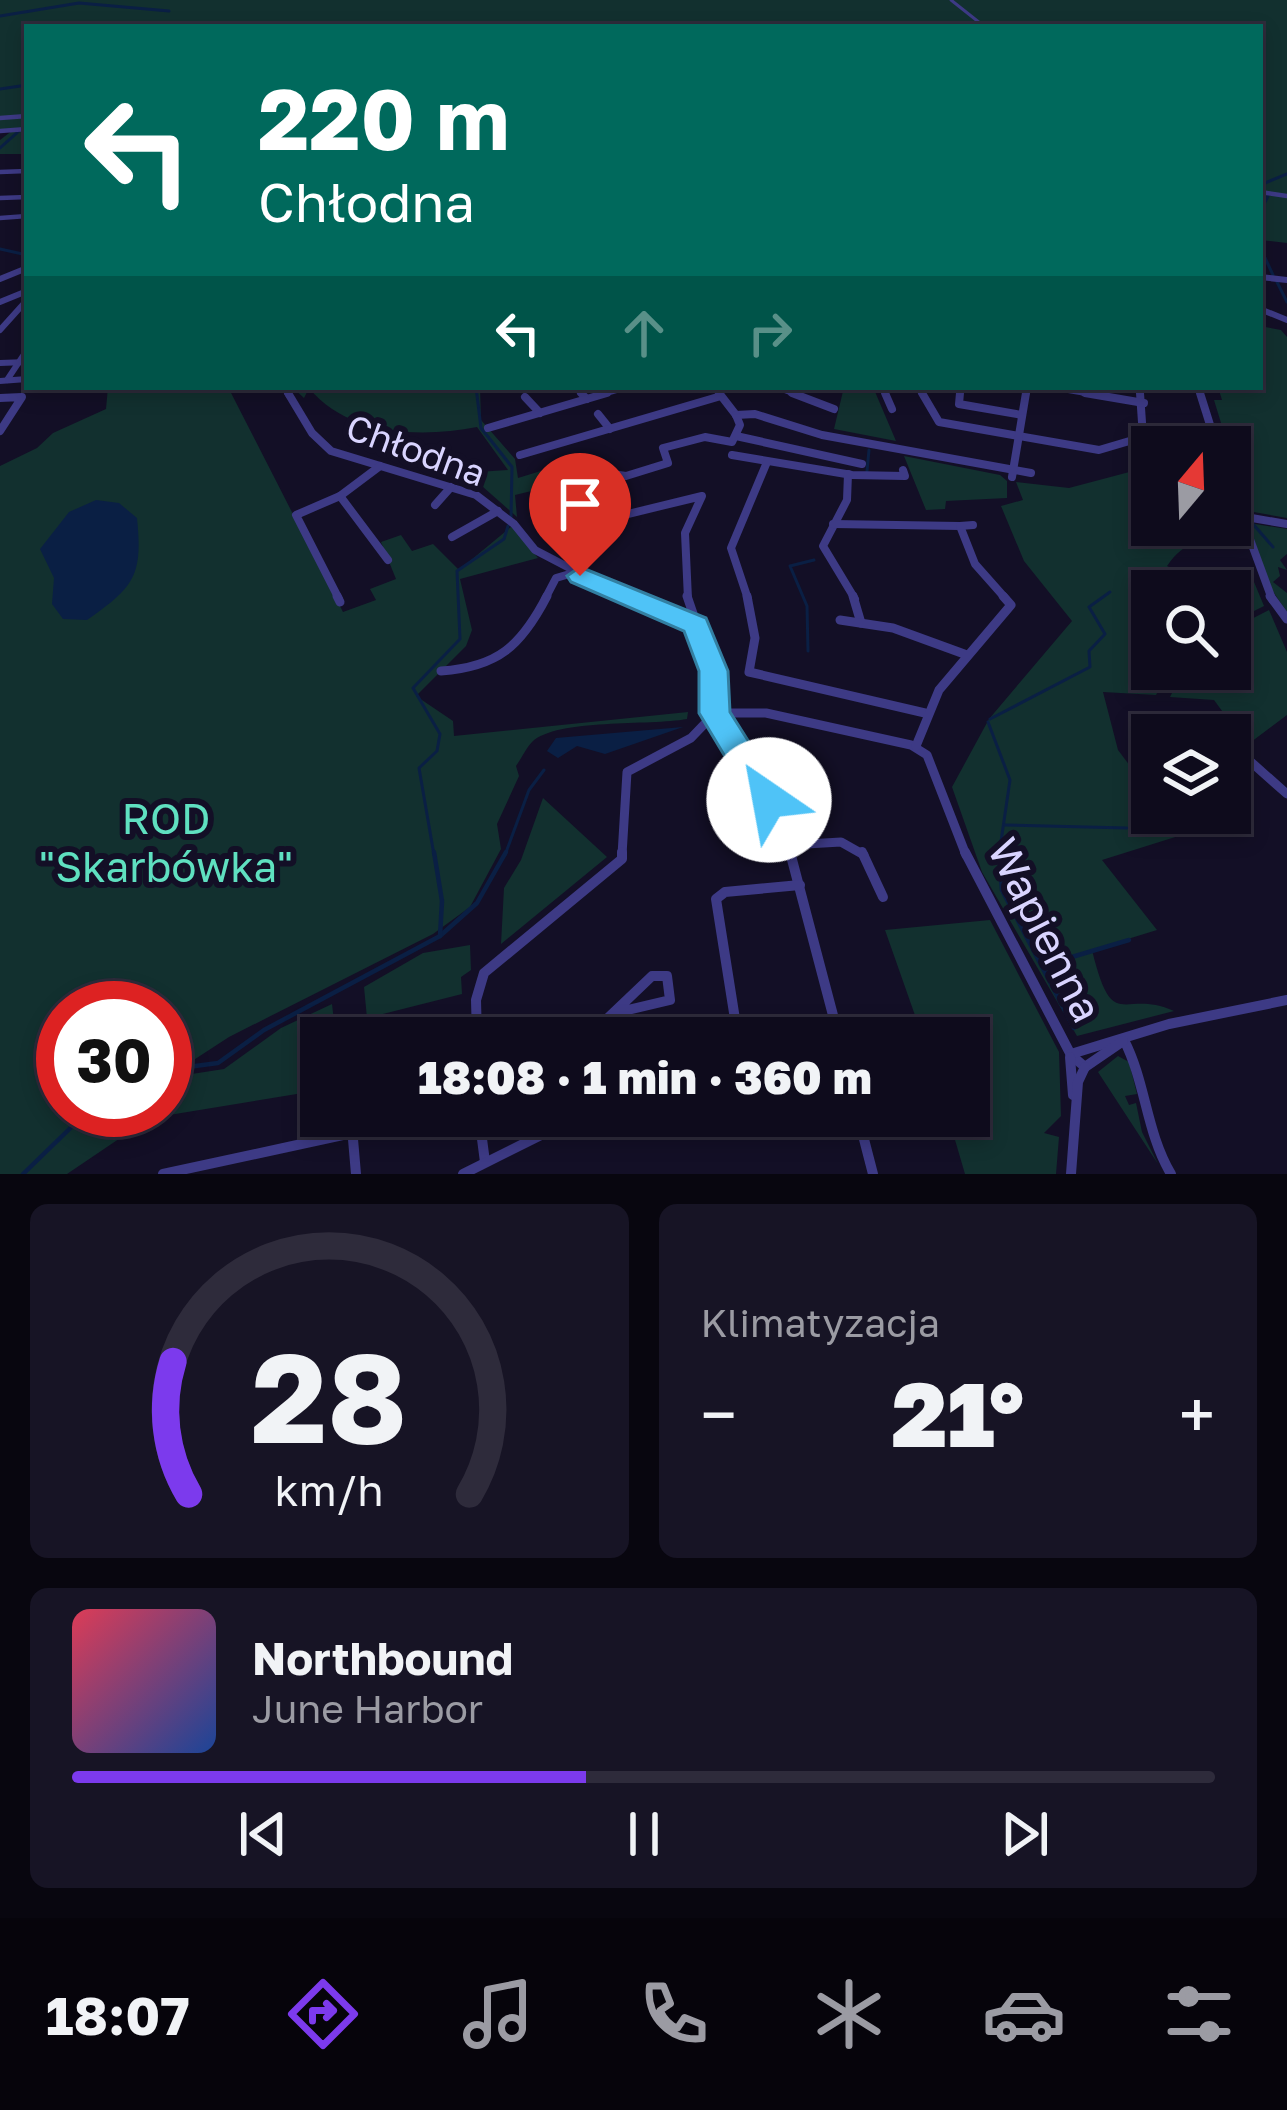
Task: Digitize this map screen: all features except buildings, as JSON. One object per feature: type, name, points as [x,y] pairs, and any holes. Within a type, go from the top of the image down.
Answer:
[{"type":"street","points":[[951,0],[981,24]]},
{"type":"street","points":[[0,331],[24,299]]},
{"type":"street","points":[[0,363],[23,362]]},
{"type":"street","points":[[3,381],[23,362]]},
{"type":"street","name":"Chłodna","points":[[286,390],[307,426],[332,451],[451,487],[498,511],[532,548],[574,572],[696,625]]},
{"type":"street","points":[[579,390],[587,399]]},
{"type":"street","points":[[488,428],[617,390]]},
{"type":"street","points":[[716,390],[740,423],[734,439]]},
{"type":"street","points":[[784,390],[834,409]]},
{"type":"street","points":[[884,390],[892,409]]},
{"type":"street","points":[[921,390],[936,420],[1096,450],[1143,437],[1141,390]]},
{"type":"street","points":[[960,390],[959,404],[1022,415]]},
{"type":"street","points":[[1014,470],[1026,390]]},
{"type":"street","points":[[1080,390],[1144,403]]},
{"type":"street","points":[[1199,390],[1210,426]]},
{"type":"street","points":[[520,455],[721,396]]},
{"type":"street","points":[[0,398],[22,397],[0,431]]},
{"type":"street","points":[[526,397],[540,412]]},
{"type":"street","points":[[598,414],[610,429]]},
{"type":"street","points":[[736,415],[760,415],[822,435],[1031,473]]},
{"type":"street","points":[[548,494],[589,488],[605,473],[626,476],[668,463],[663,448],[700,437],[734,439],[853,468]]},
{"type":"street","points":[[732,455],[905,476],[903,470]]},
{"type":"street","points":[[767,462],[730,548],[755,610],[755,656],[749,672],[925,713]]},
{"type":"street","points":[[340,602],[296,515],[340,496],[380,466]]},
{"type":"street","points":[[853,468],[847,500],[823,546],[861,610],[861,623]]},
{"type":"street","points":[[435,505],[451,487]]},
{"type":"street","points":[[340,496],[388,560]]},
{"type":"street","points":[[591,523],[702,496],[682,550],[684,582],[713,671],[715,713],[789,845],[834,1017]]},
{"type":"street","points":[[452,537],[498,511]]},
{"type":"street","points":[[1251,518],[1287,524]]},
{"type":"street","points":[[833,524],[973,525]]},
{"type":"street","points":[[476,1017],[484,973],[622,859],[627,811],[622,786],[627,772],[691,738],[715,713],[764,713],[916,746],[925,713],[967,656],[1012,609],[975,564],[961,526]]},
{"type":"street","points":[[1250,546],[1268,596],[1287,620]]},
{"type":"street","points":[[441,671],[472,668],[512,652],[530,634],[556,578],[574,572]]},
{"type":"street","points":[[840,620],[898,629],[967,656]]},
{"type":"street","name":"Wapienna","points":[[916,746],[935,765],[973,873],[1071,1055],[1085,1067]]},
{"type":"street","points":[[1251,762],[1287,794]]},
{"type":"street","points":[[789,845],[838,840],[857,844],[872,860],[883,897]]},
{"type":"street","points":[[736,1017],[716,899],[724,892],[800,885]]},
{"type":"street","points":[[611,1017],[652,976],[668,976],[670,1000],[615,1013]]},
{"type":"street","points":[[1075,1121],[1071,1055],[1076,1049],[1287,1000]]},
{"type":"street","points":[[1071,1174],[1085,1067],[1124,1040]]},
{"type":"street","points":[[1124,1040],[1136,1064],[1147,1132],[1171,1174]]},
{"type":"street","points":[[163,1174],[206,1170],[336,1137]]},
{"type":"street","points":[[352,1137],[356,1174]]},
{"type":"street","points":[[481,1137],[485,1162]]},
{"type":"street","points":[[464,1174],[536,1137]]},
{"type":"street","points":[[863,1137],[873,1174]]},
{"type":"green space","points":[[0,0],[1287,0],[1287,243],[1263,240],[1263,24],[24,24],[24,154],[0,154],[0,140],[13,130],[0,130]]},
{"type":"green space","points":[[1263,327],[1281,330],[1287,337],[1287,518],[1251,512],[1251,426],[1222,426],[1214,400],[1222,400],[1219,390],[1263,390]]},
{"type":"green space","name":"ROD \"Skarbówka\"","points":[[108,390],[230,390],[343,612],[376,600],[370,589],[396,579],[381,542],[401,535],[412,551],[433,544],[459,570],[512,526],[538,558],[460,579],[472,630],[466,646],[416,696],[453,721],[454,736],[688,712],[687,719],[562,729],[532,742],[516,766],[519,776],[497,824],[501,849],[470,907],[433,934],[229,1037],[192,1061],[192,981],[36,981],[36,1137],[122,1137],[67,1174],[0,1174],[0,466],[37,448],[53,433],[106,409]]},
{"type":"green space","points":[[311,390],[480,390],[481,420],[515,459],[518,478],[593,455],[600,459],[588,487],[552,486],[515,495],[517,517],[474,479],[477,472],[508,470],[477,427],[387,430],[344,416]]},
{"type":"green space","points":[[843,390],[874,390],[896,441],[834,429]]},
{"type":"green space","points":[[904,456],[1000,475],[1007,481],[1007,498],[946,501],[945,509],[926,510]]},
{"type":"green space","points":[[1131,472],[1131,546],[1188,546],[1167,566],[1175,570],[1131,570],[1131,690],[1159,690],[1156,695],[1103,692],[1118,750],[1131,767],[1131,834],[1185,834],[1102,860],[1157,930],[1092,950],[1113,1001],[1174,1011],[1077,1036],[982,872],[952,787],[989,719],[1072,621],[1024,561],[1001,506],[1023,500],[1016,482],[1069,488]]},
{"type":"green space","points":[[1251,523],[1287,529],[1287,554],[1280,560],[1287,570],[1278,567],[1280,576],[1273,582],[1287,593],[1287,612],[1268,584]]},
{"type":"green space","points":[[1251,582],[1254,582],[1264,606],[1251,612]]},
{"type":"green space","points":[[1269,610],[1287,652],[1287,715],[1251,742],[1251,714],[1224,714],[1214,700],[1170,697],[1174,690],[1251,690],[1251,619]]},
{"type":"green space","points":[[543,798],[607,857],[501,944],[504,888],[521,860]]},
{"type":"green space","points":[[990,920],[1059,1052],[1061,1116],[1044,1133],[1059,1137],[1056,1174],[965,1174],[954,1137],[990,1137],[990,1017],[916,1017],[885,930]]},
{"type":"green space","points":[[470,945],[471,970],[461,977],[462,994],[367,1017],[364,987],[423,953]]},
{"type":"green space","points":[[332,1004],[334,1017],[304,1017]]},
{"type":"green space","points":[[300,1019],[300,1093],[192,1111],[192,1074],[224,1069]]},
{"type":"green space","points":[[1118,1056],[1129,1062],[1137,1094],[1125,1096],[1129,1105],[1136,1103],[1142,1132],[1158,1164],[1098,1072]]},
{"type":"water","points":[[96,500],[119,503],[137,518],[136,567],[125,589],[87,620],[63,619],[52,604],[54,578],[40,549],[69,512]]},
{"type":"water","points":[[683,727],[605,754],[577,746],[558,758],[547,751],[556,738]]},
{"type":"waterway","points":[[0,16],[79,3],[169,11]]},
{"type":"waterway","points":[[0,89],[24,85]]},
{"type":"waterway","points":[[0,148],[19,131]]},
{"type":"waterway","points":[[1263,184],[1287,174]]},
{"type":"waterway","points":[[1263,206],[1268,196]]},
{"type":"waterway","points":[[0,249],[24,254]]},
{"type":"waterway","points":[[1263,253],[1273,275]]},
{"type":"waterway","points":[[1277,282],[1287,302]]},
{"type":"waterway","points":[[476,390],[481,428],[512,467],[511,518]]},
{"type":"waterway","points":[[867,471],[869,450]]},
{"type":"waterway","points":[[1253,524],[1273,547]]},
{"type":"waterway","points":[[434,855],[419,768],[437,751],[440,734],[413,688],[460,639],[457,571],[504,539],[508,526]]},
{"type":"waterway","points":[[808,651],[807,606],[790,566],[814,560]]},
{"type":"waterway","points":[[990,719],[1090,667],[1089,651],[1105,634],[1089,607],[1110,592]]},
{"type":"waterway","points":[[988,722],[1010,780],[999,854]]},
{"type":"waterway","points":[[505,855],[529,790],[544,770]]},
{"type":"waterway","points":[[1005,825],[1127,828]]},
{"type":"waterway","points":[[434,852],[442,901],[440,936]]},
{"type":"waterway","points":[[440,936],[477,903],[506,852]]},
{"type":"waterway","points":[[999,854],[1002,890],[1074,1028]]},
{"type":"waterway","points":[[192,1066],[218,1063],[264,1030],[440,936]]},
{"type":"waterway","points":[[1045,965],[1129,940]]},
{"type":"waterway","points":[[23,1174],[61,1137]]},
{"type":"route","points":[[580,576],[696,625],[715,680],[715,713],[769,800]]}]
